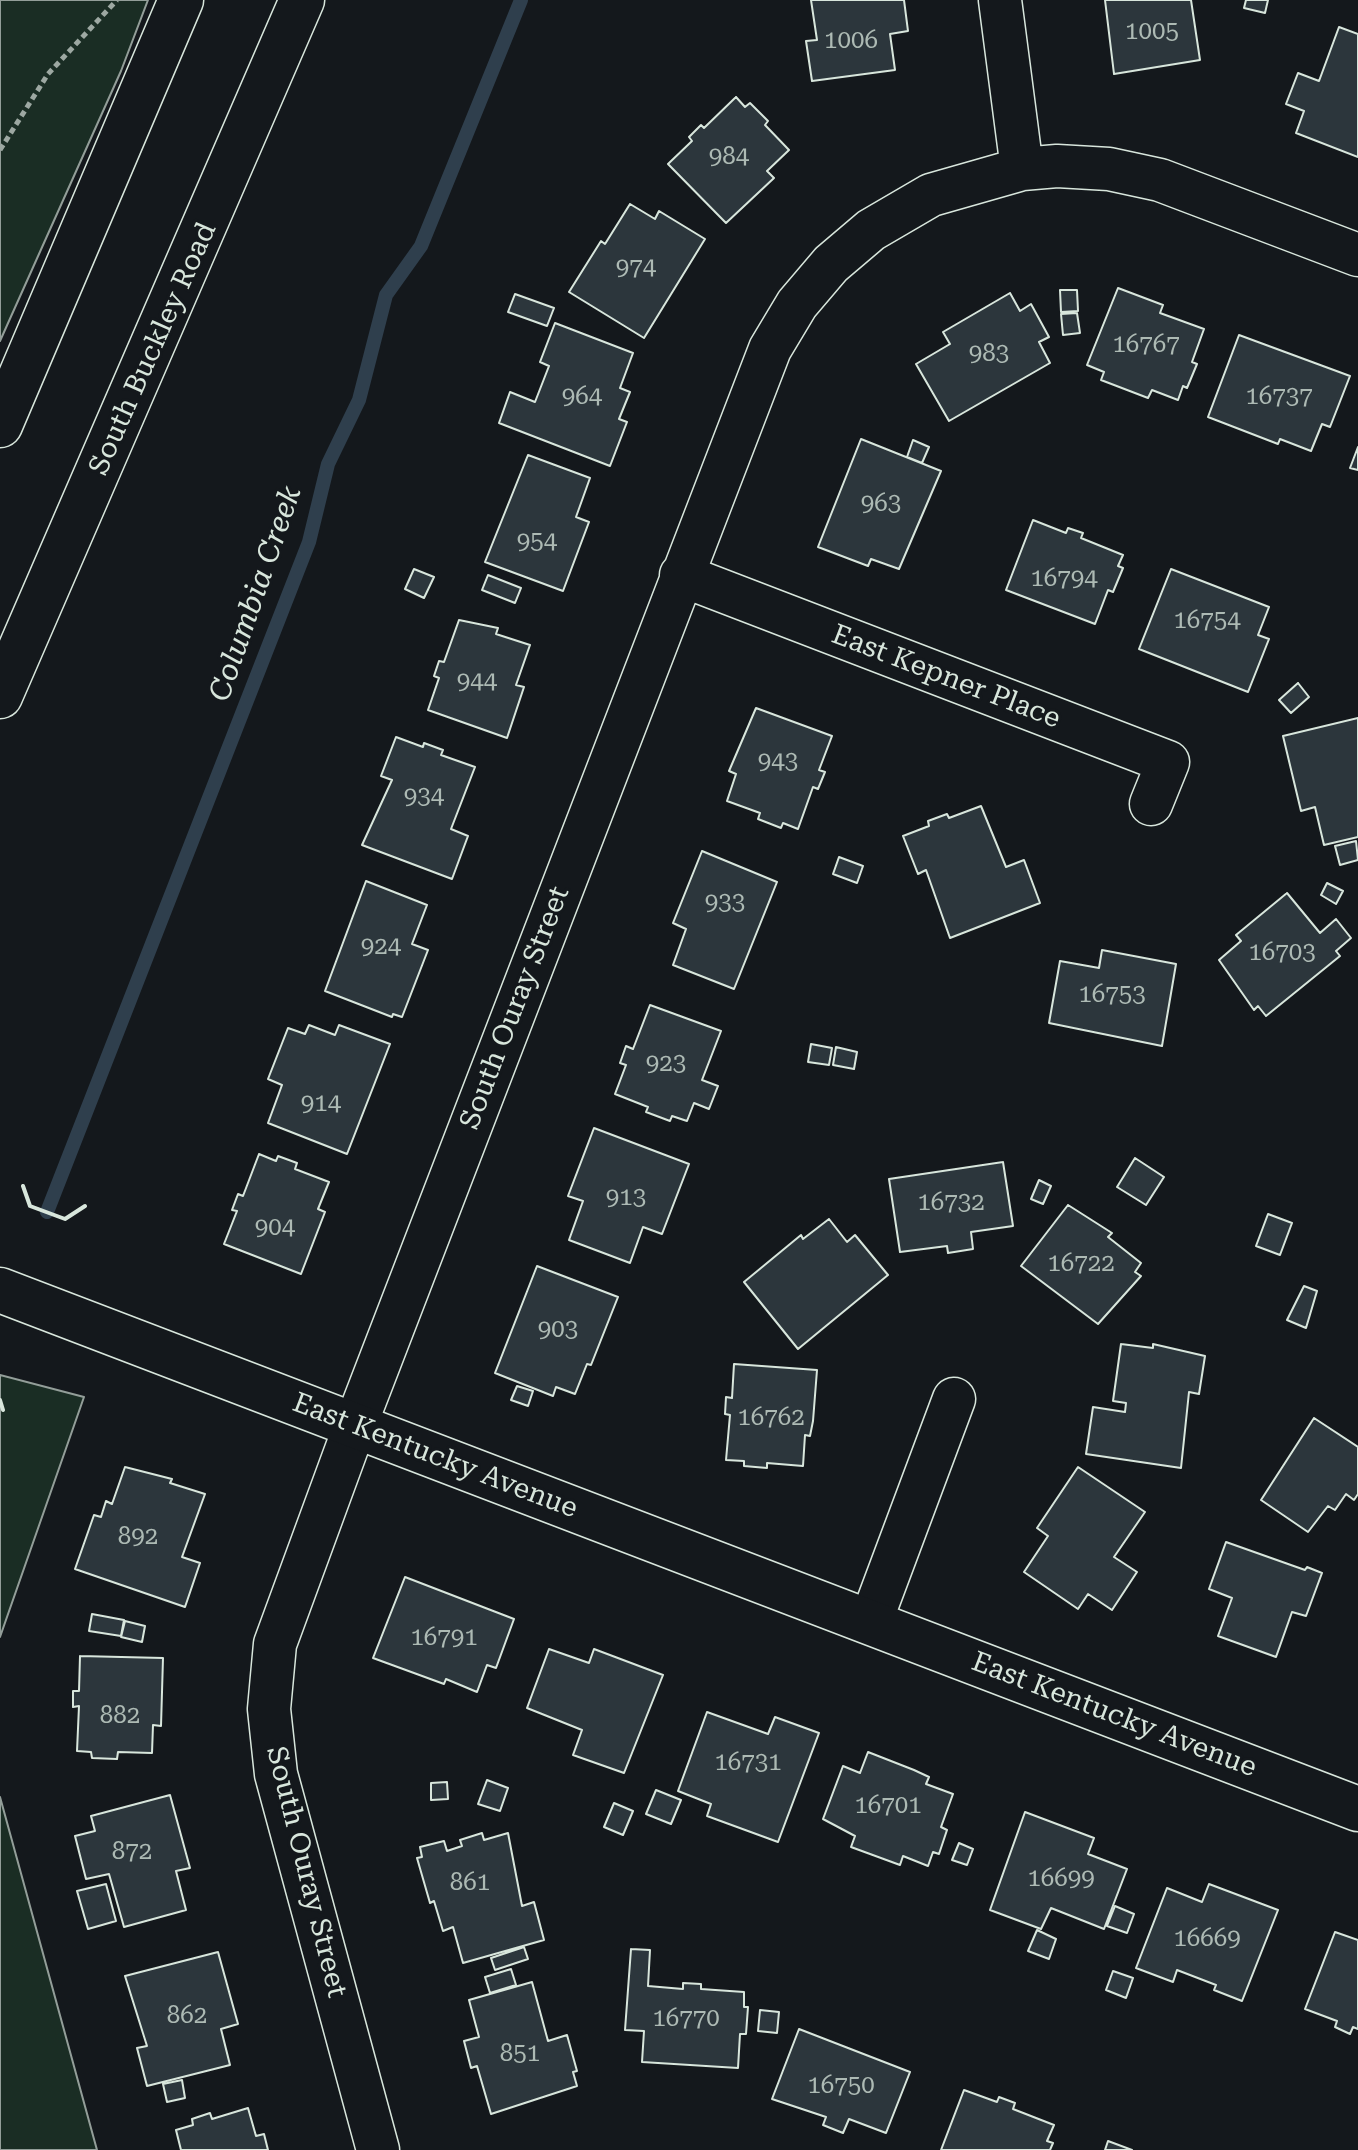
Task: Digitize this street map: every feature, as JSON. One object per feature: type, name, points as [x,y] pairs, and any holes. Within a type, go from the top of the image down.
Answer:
[{"type":"street","points":[[0,425],[181,0]]},
{"type":"street","name":"South Buckley Road","points":[[0,696],[302,0]]},
{"type":"street","points":[[1000,0],[1022,169]]},
{"type":"street","name":"South Ouray Street","points":[[378,2150],[276,1774],[269,1709],[275,1644],[355,1426],[770,349],[806,294],[831,264],[871,230],[931,195],[1022,169],[1057,166],[1109,169],[1160,180],[1358,255]]},
{"type":"street","name":"East Kepner Place","points":[[681,575],[1168,762],[1151,804]]},
{"type":"street","name":"East Kentucky Avenue","points":[[0,1290],[1358,1809]]},
{"type":"street","points":[[871,1621],[954,1399]]},
{"type":"path","points":[[0,150],[48,74],[117,0]]},
{"type":"green space","points":[[0,0],[148,0],[121,71],[0,341]]},
{"type":"green space","points":[[0,1375],[84,1397],[0,1637]]},
{"type":"green space","points":[[0,1797],[97,2150],[0,2150]]},
{"type":"building","points":[[811,0],[904,0],[908,31],[890,34],[895,70],[812,81],[806,41],[817,40]]},
{"type":"building","points":[[1105,0],[1191,0],[1200,60],[1114,74]]},
{"type":"building","points":[[1246,0],[1268,0],[1265,13],[1244,8]]},
{"type":"building","points":[[1339,27],[1358,34],[1358,157],[1296,133],[1304,111],[1286,104],[1298,73],[1319,81]]},
{"type":"building","points":[[736,97],[745,107],[750,103],[768,121],[765,125],[789,150],[767,171],[774,178],[726,223],[668,164],[692,141],[689,137],[701,125],[704,128]]},
{"type":"building","points":[[630,204],[655,219],[659,211],[705,239],[644,338],[569,292],[601,241],[605,244]]},
{"type":"building","points":[[1118,288],[1163,305],[1160,313],[1204,329],[1192,362],[1197,364],[1178,400],[1152,390],[1148,398],[1101,380],[1104,372],[1087,365]]},
{"type":"building","points":[[1060,290],[1077,290],[1078,311],[1061,312]]},
{"type":"building","points":[[1010,293],[1020,311],[1031,304],[1049,337],[1039,342],[1050,363],[949,421],[916,364],[950,344],[943,332]]},
{"type":"building","points":[[515,294],[554,308],[547,326],[508,312]]},
{"type":"building","points":[[1077,313],[1080,333],[1063,335],[1061,314]]},
{"type":"building","points":[[555,323],[633,353],[620,388],[630,392],[619,419],[627,422],[610,466],[499,423],[510,392],[535,402],[549,366],[540,362]]},
{"type":"building","points":[[1239,335],[1350,376],[1330,427],[1322,424],[1311,451],[1280,439],[1278,444],[1208,417]]},
{"type":"building","points":[[861,439],[941,471],[899,569],[871,559],[868,566],[818,547]]},
{"type":"building","points":[[913,440],[929,447],[922,463],[907,457]]},
{"type":"building","points":[[1358,447],[1358,470],[1350,468]]},
{"type":"building","points":[[528,455],[590,478],[576,517],[589,522],[563,591],[485,562]]},
{"type":"building","points":[[1033,520],[1066,533],[1068,528],[1083,533],[1081,538],[1123,555],[1118,566],[1123,568],[1113,592],[1108,590],[1095,624],[1006,590]]},
{"type":"building","points":[[414,569],[434,577],[424,598],[405,589]]},
{"type":"building","points":[[1171,569],[1269,607],[1258,635],[1269,639],[1248,692],[1139,649]]},
{"type":"building","points":[[488,575],[521,588],[515,603],[482,590]]},
{"type":"building","points":[[459,620],[498,628],[496,634],[530,645],[516,685],[524,687],[507,738],[428,710],[439,678],[434,676],[439,661],[444,662]]},
{"type":"building","points":[[1298,683],[1309,697],[1291,713],[1279,700]]},
{"type":"building","points":[[756,708],[832,736],[819,770],[825,772],[818,789],[813,787],[798,829],[783,823],[781,828],[758,819],[760,813],[727,801],[736,774],[729,771]]},
{"type":"building","points":[[1358,718],[1358,837],[1324,845],[1315,807],[1301,811],[1283,736]]},
{"type":"building","points":[[396,737],[423,747],[424,743],[443,750],[441,755],[475,767],[451,829],[468,836],[452,879],[362,845],[392,780],[381,776]]},
{"type":"building","points":[[981,806],[1006,867],[1024,860],[1040,903],[950,938],[926,870],[918,874],[903,836],[929,826],[928,821],[947,814],[949,818]]},
{"type":"building","points":[[1356,841],[1358,860],[1340,865],[1335,846]]},
{"type":"building","points":[[702,851],[777,882],[734,989],[673,965],[686,929],[673,923]]},
{"type":"building","points":[[839,857],[863,866],[857,883],[833,874]]},
{"type":"building","points":[[366,881],[427,905],[412,944],[428,950],[402,1017],[393,1014],[392,1017],[325,991]]},
{"type":"building","points":[[1327,883],[1343,891],[1336,904],[1321,895]]},
{"type":"building","points":[[1287,893],[1320,933],[1336,919],[1351,938],[1336,951],[1340,956],[1266,1016],[1258,1006],[1254,1010],[1219,960],[1241,941],[1236,935]]},
{"type":"building","points":[[1102,950],[1176,964],[1162,1046],[1049,1023],[1060,961],[1099,968]]},
{"type":"building","points":[[650,1005],[721,1031],[702,1080],[718,1086],[709,1109],[694,1103],[687,1121],[672,1116],[670,1121],[646,1112],[648,1107],[615,1094],[626,1065],[620,1063],[626,1046],[633,1049]]},
{"type":"building","points":[[309,1025],[335,1035],[339,1025],[390,1044],[347,1154],[268,1123],[282,1085],[268,1079],[288,1028],[305,1034]]},
{"type":"building","points":[[811,1044],[832,1048],[829,1065],[808,1062]]},
{"type":"building","points":[[836,1047],[857,1052],[854,1069],[833,1065]]},
{"type":"building","points":[[594,1128],[689,1164],[662,1234],[643,1227],[630,1263],[569,1240],[583,1201],[568,1196]]},
{"type":"building","points":[[259,1154],[276,1161],[278,1156],[297,1163],[295,1169],[329,1182],[318,1209],[325,1212],[301,1274],[224,1244],[237,1211],[232,1210],[238,1194],[243,1196]]},
{"type":"building","points":[[1135,1158],[1164,1177],[1146,1205],[1117,1187]]},
{"type":"building","points":[[1003,1162],[1013,1226],[971,1232],[973,1249],[948,1253],[947,1246],[900,1252],[889,1179]]},
{"type":"building","points":[[1039,1180],[1051,1186],[1043,1204],[1031,1199]]},
{"type":"building","points":[[1068,1205],[1112,1233],[1108,1237],[1141,1263],[1135,1272],[1141,1276],[1098,1324],[1021,1266]]},
{"type":"building","points":[[1268,1214],[1292,1223],[1280,1255],[1256,1246]]},
{"type":"building","points":[[829,1219],[847,1242],[855,1235],[888,1275],[798,1349],[744,1282],[801,1235],[803,1239]]},
{"type":"building","points":[[537,1266],[618,1297],[591,1365],[587,1364],[575,1394],[556,1387],[553,1396],[495,1373]]},
{"type":"building","points":[[1304,1286],[1317,1291],[1306,1328],[1287,1320]]},
{"type":"building","points":[[1121,1344],[1153,1348],[1153,1344],[1205,1356],[1199,1394],[1189,1392],[1181,1468],[1086,1454],[1093,1407],[1125,1412],[1126,1403],[1113,1401]]},
{"type":"building","points":[[734,1364],[817,1370],[813,1421],[810,1436],[805,1435],[803,1466],[767,1463],[767,1468],[744,1466],[744,1461],[726,1460],[730,1415],[725,1414],[726,1397],[732,1398]]},
{"type":"building","points":[[517,1386],[533,1391],[528,1406],[511,1400]]},
{"type":"building","points":[[1314,1418],[1358,1447],[1358,1494],[1354,1500],[1346,1494],[1335,1510],[1328,1506],[1308,1532],[1261,1500]]},
{"type":"building","points":[[125,1467],[172,1479],[170,1483],[205,1494],[182,1557],[200,1563],[185,1607],[75,1569],[94,1515],[101,1517],[106,1501],[112,1504]]},
{"type":"building","points":[[1078,1467],[1145,1512],[1114,1557],[1137,1572],[1112,1610],[1088,1594],[1078,1609],[1024,1572],[1048,1536],[1037,1528]]},
{"type":"building","points":[[1226,1542],[1322,1573],[1306,1616],[1292,1612],[1276,1657],[1218,1636],[1232,1598],[1209,1589]]},
{"type":"building","points":[[405,1577],[514,1619],[496,1668],[487,1665],[477,1692],[446,1679],[444,1684],[373,1658]]},
{"type":"building","points":[[92,1614],[124,1620],[121,1636],[89,1631]]},
{"type":"building","points":[[125,1621],[145,1626],[142,1642],[121,1637]]},
{"type":"building","points":[[549,1649],[589,1663],[594,1649],[663,1675],[624,1773],[573,1755],[582,1730],[527,1708]]},
{"type":"building","points":[[80,1656],[163,1658],[161,1726],[153,1725],[152,1753],[118,1752],[117,1759],[92,1758],[91,1752],[77,1751],[79,1706],[73,1707],[73,1691],[79,1691]]},
{"type":"building","points":[[707,1712],[768,1734],[775,1717],[819,1733],[778,1842],[707,1816],[711,1804],[678,1791]]},
{"type":"building","points":[[868,1752],[929,1777],[926,1784],[953,1794],[941,1827],[947,1830],[939,1854],[933,1852],[928,1866],[903,1856],[900,1865],[851,1847],[855,1836],[823,1819],[843,1766],[860,1773]]},
{"type":"building","points":[[487,1780],[508,1788],[500,1811],[478,1804]]},
{"type":"building","points":[[447,1782],[448,1799],[431,1800],[431,1783]]},
{"type":"building","points":[[656,1790],[681,1800],[671,1824],[646,1814]]},
{"type":"building","points":[[170,1795],[190,1868],[176,1871],[186,1910],[124,1927],[109,1874],[86,1879],[75,1836],[95,1831],[91,1816]]},
{"type":"building","points":[[614,1803],[633,1811],[623,1835],[604,1827]]},
{"type":"building","points":[[1025,1812],[1094,1838],[1088,1854],[1127,1869],[1104,1929],[1051,1908],[1041,1929],[990,1910]]},
{"type":"building","points":[[482,1833],[484,1840],[508,1833],[522,1906],[534,1902],[544,1940],[463,1963],[453,1927],[443,1931],[434,1901],[430,1903],[417,1858],[422,1857],[420,1847],[444,1841],[447,1851],[462,1846],[460,1840]]},
{"type":"building","points":[[959,1843],[973,1849],[967,1865],[952,1860]]},
{"type":"building","points":[[106,1884],[116,1921],[88,1929],[77,1891]]},
{"type":"building","points":[[1209,1884],[1278,1910],[1242,2001],[1214,1990],[1216,1985],[1177,1970],[1173,1982],[1136,1968],[1167,1888],[1202,1902]]},
{"type":"building","points":[[1115,1906],[1134,1914],[1127,1933],[1107,1926]]},
{"type":"building","points":[[1037,1930],[1056,1939],[1049,1959],[1028,1951]]},
{"type":"building","points":[[1335,1932],[1358,1940],[1358,2029],[1353,2027],[1350,2034],[1335,2027],[1337,2021],[1305,2009]]},
{"type":"building","points":[[524,1947],[528,1959],[495,1970],[491,1958]]},
{"type":"building","points":[[631,1949],[650,1950],[648,1986],[683,1989],[683,1983],[701,1984],[701,1989],[744,1992],[744,2007],[748,2007],[746,2034],[740,2034],[738,2068],[642,2062],[644,2031],[625,2030]]},
{"type":"building","points":[[218,1952],[238,2024],[221,2029],[230,2065],[147,2086],[137,2048],[147,2046],[125,1976]]},
{"type":"building","points":[[511,1969],[516,1985],[490,1993],[485,1977]]},
{"type":"building","points":[[1113,1971],[1133,1978],[1126,1998],[1106,1990]]},
{"type":"building","points":[[532,1982],[548,2041],[567,2035],[577,2071],[573,2072],[577,2086],[491,2114],[477,2066],[471,2068],[464,2041],[479,2037],[469,2000]]},
{"type":"building","points":[[760,2010],[779,2012],[777,2033],[758,2031]]},
{"type":"building","points":[[799,2029],[910,2072],[886,2133],[849,2119],[843,2133],[823,2125],[826,2117],[772,2099]]},
{"type":"building","points":[[182,2080],[185,2098],[167,2102],[163,2084]]},
{"type":"building","points":[[964,2090],[997,2102],[999,2097],[1015,2103],[1013,2109],[1054,2125],[1047,2141],[1053,2143],[1050,2150],[941,2150]]},
{"type":"building","points":[[248,2108],[256,2136],[264,2134],[268,2150],[181,2150],[176,2130],[193,2125],[192,2119],[210,2113],[212,2119]]},
{"type":"building","points":[[1108,2141],[1132,2150],[1105,2150]]},
{"type":"waterway","name":"Columbia Creek","points":[[47,1212],[309,542],[328,464],[359,400],[386,295],[421,246],[521,0]]},
{"type":"wall","points":[[23,1186],[30,1206],[65,1219],[85,1206]]},
{"type":"wall","points":[[0,1400],[3,1410]]}]
